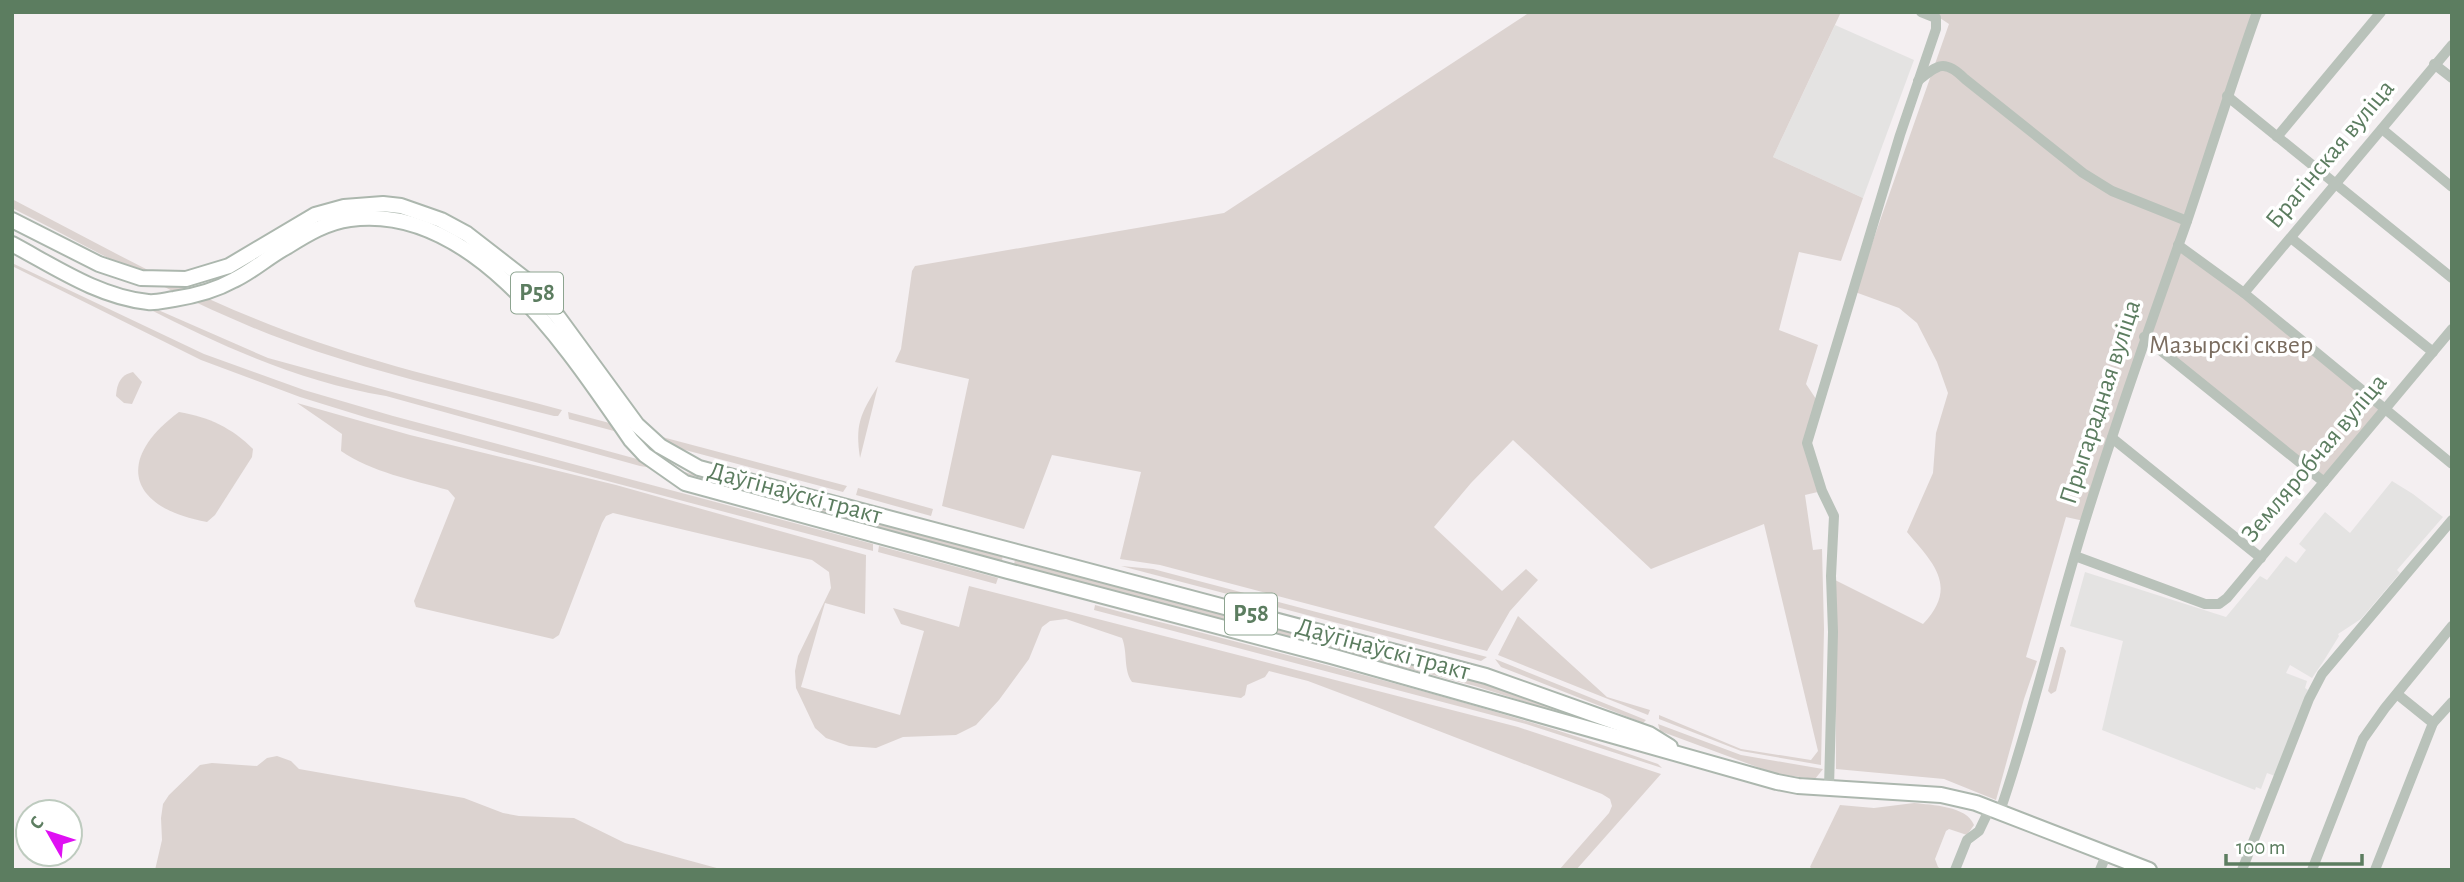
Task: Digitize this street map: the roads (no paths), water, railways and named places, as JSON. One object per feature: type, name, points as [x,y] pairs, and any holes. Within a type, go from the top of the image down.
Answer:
[{"type":"main road","name":"Даўгінаўскі тракт","points":[[12,220],[109,268],[141,278],[186,279],[229,266],[314,215],[344,207],[383,204],[401,206],[441,220],[467,234],[525,279],[558,317],[637,425],[660,446],[699,468],[1486,676],[1649,734],[1679,753]]},
{"type":"main road","name":"Даўгінаўскі тракт","points":[[12,244],[96,289],[149,303],[192,296],[234,281],[316,229],[350,219],[396,219],[437,234],[476,258],[516,289],[550,326],[631,440],[645,455],[685,483],[1331,656],[1777,782],[1941,795],[1995,810],[2149,870]]},
{"type":"main road","points":[[757,503],[761,485]]},
{"type":"street","points":[[1829,788],[1833,632],[1831,576],[1835,516],[1822,491],[1807,443],[1936,29],[1936,18],[1921,12]]},
{"type":"street","name":"Прыгарадная вуліца","points":[[1955,870],[1966,840],[1979,831],[1995,810],[2035,698],[2075,556],[2144,337],[2187,221],[2257,12]]},
{"type":"street","points":[[2277,137],[2381,12]]},
{"type":"street","name":"Брагінская вуліца","points":[[2244,293],[2452,45]]},
{"type":"street","points":[[2434,64],[2452,78]]},
{"type":"street","points":[[1918,80],[1932,69],[1943,65],[1953,66],[1965,79],[2083,173],[2112,191],[2187,221]]},
{"type":"street","points":[[2227,96],[2452,278]]},
{"type":"street","points":[[2382,129],[2452,187]]},
{"type":"street","points":[[2291,238],[2433,352]]},
{"type":"street","points":[[2178,244],[2244,293],[2452,464]]},
{"type":"street","name":"Земляробчая вуліца","points":[[2075,556],[2206,604],[2219,604],[2228,598],[2452,329]]},
{"type":"street","points":[[2144,337],[2324,482]]},
{"type":"street","points":[[2112,438],[2261,558]]},
{"type":"street","points":[[2242,870],[2309,699],[2322,674],[2452,520]]},
{"type":"street","points":[[2312,870],[2363,739],[2452,626]]},
{"type":"street","points":[[2397,694],[2437,719],[2452,724]]},
{"type":"street","points":[[2375,870],[2437,719],[2452,702]]},
{"type":"street","points":[[2100,870],[2108,853]]},
{"type":"park label","name":"Мазырскі сквер","points":[[2231,345]]}]
